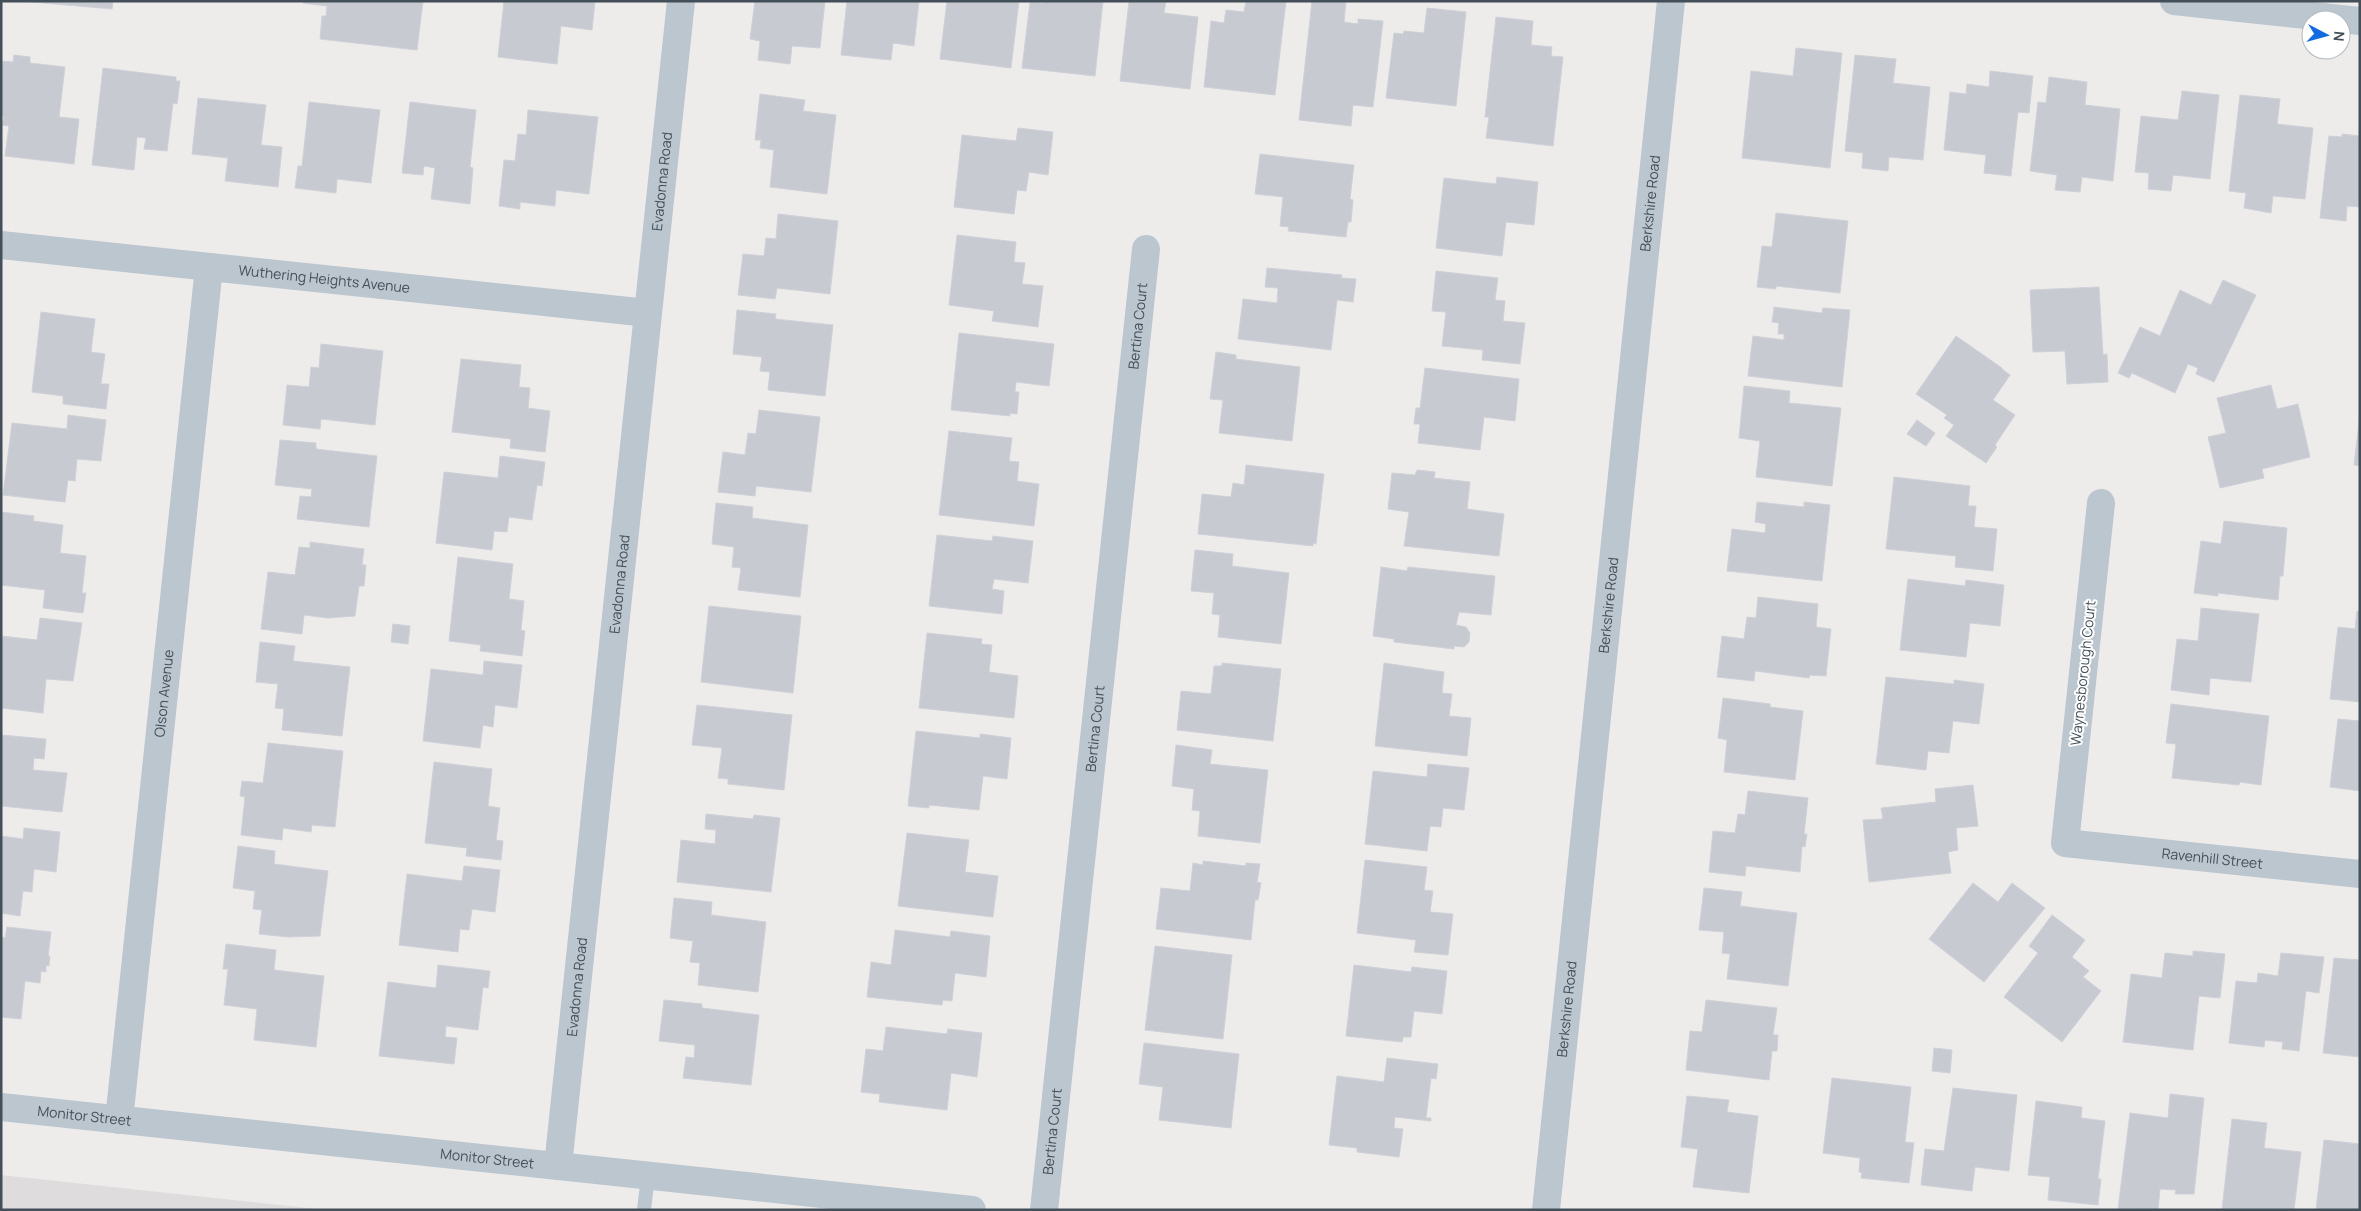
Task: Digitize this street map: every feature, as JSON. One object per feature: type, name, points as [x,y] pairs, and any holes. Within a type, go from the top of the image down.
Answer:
[{"type":"street","name":"Evadonna Road","points":[[558,1166],[681,1]]},
{"type":"street","name":"Berkshire Road","points":[[1546,1210],[1671,1]]},
{"type":"street","points":[[2174,1],[2360,21]]},
{"type":"street","name":"Wuthering Heights Avenue","points":[[1,245],[648,313]]},
{"type":"street","name":"Bertina Court","points":[[1044,1210],[1146,249]]},
{"type":"street","name":"Olson Avenue","points":[[119,1120],[209,267]]},
{"type":"street","name":"Waynesborough Court","points":[[2066,843],[2101,503]]},
{"type":"street","name":"Ravenhill Street","points":[[2066,843],[2360,874]]},
{"type":"street","name":"Monitor Street","points":[[1,1107],[972,1210]]},
{"type":"lane","points":[[644,1210],[648,1176]]},
{"type":"shaded area","points":[[1,1175],[327,1210],[1,1210]]},
{"type":"building","points":[[21,1],[113,1],[112,9]]},
{"type":"building","points":[[304,1],[423,1],[417,50],[320,39],[322,16],[326,16],[327,6],[303,3]]},
{"type":"building","points":[[504,1],[595,1],[592,30],[561,26],[557,64],[498,57]]},
{"type":"building","points":[[755,1],[825,1],[820,48],[792,46],[790,64],[758,60],[760,41],[750,39]]},
{"type":"building","points":[[847,1],[919,1],[914,46],[893,43],[891,60],[841,55]]},
{"type":"building","points":[[947,1],[1019,1],[1011,68],[940,59]]},
{"type":"building","points":[[1043,1],[1103,1],[1095,76],[1022,68],[1030,2],[1043,3]]},
{"type":"building","points":[[1129,1],[1166,1],[1164,13],[1198,17],[1190,89],[1120,81]]},
{"type":"building","points":[[1246,1],[1286,1],[1275,95],[1204,87],[1211,21],[1224,23],[1226,10],[1244,12]]},
{"type":"building","points":[[1312,1],[1346,1],[1344,22],[1358,24],[1358,19],[1383,21],[1373,107],[1353,105],[1351,126],[1299,120]]},
{"type":"building","points":[[1427,8],[1466,12],[1456,106],[1386,98],[1394,33],[1403,34],[1404,31],[1424,33]]},
{"type":"building","points":[[1496,17],[1533,21],[1531,45],[1552,47],[1551,56],[1563,57],[1553,146],[1486,138],[1489,117],[1485,117]]},
{"type":"building","points":[[1796,48],[1842,53],[1830,168],[1742,158],[1751,71],[1793,76]]},
{"type":"building","points":[[14,55],[30,57],[30,63],[65,67],[59,117],[79,119],[74,164],[5,156],[9,126],[2,125],[4,116],[1,116],[1,61],[13,62]]},
{"type":"building","points":[[1855,55],[1896,59],[1893,83],[1930,87],[1923,160],[1889,157],[1888,171],[1862,168],[1863,153],[1845,151]]},
{"type":"building","points":[[103,68],[176,77],[176,81],[180,81],[177,104],[173,103],[167,151],[144,149],[146,138],[137,137],[134,170],[92,165]]},
{"type":"building","points":[[1990,71],[2033,76],[2029,113],[2018,112],[2011,176],[1984,173],[1986,155],[1944,150],[1950,92],[1966,94],[1967,84],[1989,87]]},
{"type":"building","points":[[2049,77],[2087,82],[2085,105],[2120,109],[2113,181],[2082,177],[2080,192],[2055,190],[2057,175],[2030,171],[2038,102],[2046,103]]},
{"type":"building","points":[[2182,91],[2219,95],[2210,179],[2173,175],[2171,191],[2148,189],[2149,173],[2135,172],[2141,116],[2178,120]]},
{"type":"building","points":[[760,94],[805,100],[803,111],[836,115],[827,194],[770,187],[774,150],[760,148],[761,140],[755,140]]},
{"type":"building","points":[[2240,95],[2280,99],[2277,124],[2313,128],[2305,199],[2273,196],[2271,213],[2244,208],[2246,193],[2229,191]]},
{"type":"building","points":[[198,98],[266,105],[261,145],[282,147],[278,187],[225,181],[228,158],[192,154]]},
{"type":"building","points":[[309,102],[380,110],[371,183],[337,179],[336,193],[295,188],[298,166],[302,166]]},
{"type":"building","points":[[410,102],[476,110],[470,167],[473,168],[470,204],[431,199],[435,168],[424,166],[423,175],[402,173]]},
{"type":"building","points":[[528,110],[598,117],[589,194],[556,190],[555,206],[520,202],[520,209],[499,206],[504,160],[515,161],[518,134],[526,135]]},
{"type":"building","points":[[1018,128],[1053,132],[1048,175],[1029,172],[1026,191],[1017,190],[1014,214],[954,207],[962,135],[1016,141]]},
{"type":"building","points":[[2342,134],[2360,136],[2360,207],[2347,206],[2346,221],[2320,218],[2329,136],[2342,137]]},
{"type":"building","points":[[1260,154],[1354,165],[1350,199],[1353,200],[1351,222],[1348,222],[1346,237],[1288,231],[1289,227],[1280,226],[1283,197],[1255,194]]},
{"type":"building","points":[[1497,177],[1538,182],[1534,225],[1506,222],[1502,256],[1436,248],[1444,178],[1496,184]]},
{"type":"building","points":[[1776,213],[1848,221],[1840,293],[1776,286],[1776,289],[1757,287],[1762,246],[1772,247]]},
{"type":"building","points":[[778,214],[838,221],[830,294],[777,288],[775,299],[738,295],[743,254],[764,256],[766,238],[776,239]]},
{"type":"building","points":[[957,235],[1016,242],[1014,262],[1025,263],[1022,284],[1043,286],[1038,327],[992,321],[994,311],[949,305]]},
{"type":"building","points":[[1267,268],[1342,275],[1341,278],[1356,279],[1353,302],[1337,300],[1331,350],[1238,339],[1243,299],[1277,303],[1278,288],[1265,287]]},
{"type":"building","points":[[1436,271],[1498,278],[1495,300],[1505,301],[1503,321],[1525,323],[1520,364],[1482,360],[1483,350],[1442,346],[1446,312],[1432,311]]},
{"type":"building","points":[[2223,280],[2256,295],[2214,382],[2196,374],[2198,368],[2188,364],[2175,393],[2132,373],[2129,378],[2118,373],[2140,327],[2160,336],[2180,290],[2211,305]]},
{"type":"building","points":[[2099,287],[2103,355],[2107,354],[2108,382],[2067,384],[2065,351],[2033,352],[2030,290]]},
{"type":"building","points":[[1774,307],[1822,313],[1823,308],[1850,310],[1842,387],[1748,376],[1753,336],[1784,340],[1784,334],[1778,334],[1779,323],[1772,322]]},
{"type":"building","points":[[737,310],[776,314],[775,319],[833,325],[825,396],[768,390],[770,372],[760,371],[762,357],[733,354]]},
{"type":"building","points":[[41,312],[95,319],[91,352],[105,354],[101,384],[109,384],[106,409],[63,404],[63,396],[32,392]]},
{"type":"building","points":[[959,333],[1054,344],[1049,386],[1016,382],[1015,392],[1019,392],[1017,414],[1010,413],[1010,416],[951,410]]},
{"type":"building","points":[[1956,336],[2010,375],[1993,400],[2015,415],[1995,445],[1997,447],[1986,463],[1946,436],[1954,425],[1944,418],[1947,415],[1916,394]]},
{"type":"building","points":[[321,344],[383,351],[375,425],[321,419],[320,429],[283,425],[287,385],[309,387],[311,367],[319,368]]},
{"type":"building","points":[[1216,352],[1236,355],[1236,359],[1300,367],[1292,441],[1219,433],[1223,400],[1210,399]]},
{"type":"building","points":[[461,359],[521,365],[519,387],[530,388],[528,408],[550,411],[545,452],[510,448],[511,439],[452,432]]},
{"type":"building","points":[[1425,368],[1519,379],[1515,421],[1484,417],[1480,450],[1418,443],[1420,424],[1414,424],[1416,408],[1420,408]]},
{"type":"building","points":[[2271,385],[2277,409],[2298,404],[2310,457],[2262,469],[2264,478],[2220,488],[2208,437],[2226,433],[2217,398]]},
{"type":"building","points":[[1744,386],[1790,391],[1789,403],[1841,408],[1832,486],[1756,477],[1760,441],[1739,438]]},
{"type":"building","points":[[759,410],[820,417],[811,492],[756,486],[755,496],[718,492],[723,452],[745,455],[748,433],[756,434]]},
{"type":"building","points":[[68,415],[106,420],[101,461],[77,459],[75,481],[68,480],[65,502],[3,495],[12,423],[67,429]]},
{"type":"building","points":[[2360,415],[2360,466],[2354,465]]},
{"type":"building","points":[[1917,420],[1935,433],[1926,446],[1907,434]]},
{"type":"building","points":[[949,431],[1012,438],[1009,461],[1019,462],[1017,481],[1039,484],[1034,526],[939,515]]},
{"type":"building","points":[[280,440],[316,443],[316,449],[377,456],[369,527],[297,519],[300,496],[311,497],[312,489],[275,485]]},
{"type":"building","points":[[500,456],[545,462],[542,486],[537,485],[532,520],[509,517],[507,532],[494,531],[492,550],[436,543],[444,472],[498,478]]},
{"type":"building","points":[[1246,465],[1324,474],[1316,544],[1313,543],[1313,546],[1198,534],[1202,494],[1231,497],[1233,483],[1244,485]]},
{"type":"building","points":[[1417,470],[1435,472],[1434,478],[1470,482],[1467,509],[1504,514],[1499,556],[1404,546],[1409,512],[1388,509],[1392,473],[1415,475]]},
{"type":"building","points":[[1894,477],[1970,486],[1968,506],[1976,506],[1974,527],[1997,529],[1993,571],[1955,567],[1956,556],[1886,549]]},
{"type":"building","points":[[1757,502],[1804,507],[1804,502],[1830,505],[1822,581],[1727,571],[1732,529],[1765,533],[1766,524],[1755,522]]},
{"type":"building","points":[[716,503],[753,507],[752,518],[808,525],[800,597],[738,590],[741,568],[732,567],[734,547],[712,544]]},
{"type":"building","points":[[1,512],[34,516],[33,521],[63,525],[60,553],[86,556],[82,593],[86,593],[83,613],[43,608],[45,590],[1,585]]},
{"type":"building","points":[[2224,521],[2287,528],[2283,576],[2280,576],[2278,600],[2218,593],[2218,596],[2194,593],[2201,541],[2221,544]]},
{"type":"building","points":[[937,535],[992,541],[993,536],[1033,541],[1028,583],[994,579],[992,589],[1004,591],[1002,614],[929,606]]},
{"type":"building","points":[[310,542],[364,549],[362,565],[366,565],[364,586],[359,586],[355,616],[328,618],[304,615],[302,634],[261,629],[268,572],[295,575],[299,547],[310,548]]},
{"type":"building","points":[[1195,550],[1233,554],[1232,566],[1289,573],[1281,644],[1218,637],[1220,615],[1212,614],[1214,593],[1191,591]]},
{"type":"building","points":[[458,557],[513,564],[509,599],[524,601],[521,630],[525,631],[522,656],[480,651],[481,645],[449,641]]},
{"type":"building","points":[[1381,567],[1407,571],[1408,567],[1495,576],[1491,615],[1459,612],[1456,625],[1466,627],[1470,633],[1469,642],[1464,647],[1454,646],[1454,649],[1394,642],[1394,639],[1373,636]]},
{"type":"building","points":[[1908,579],[1965,586],[1966,580],[2004,585],[2000,626],[1970,623],[1966,657],[1900,650]]},
{"type":"building","points":[[1758,597],[1818,604],[1816,627],[1831,629],[1826,676],[1810,675],[1809,678],[1755,671],[1754,681],[1717,677],[1722,636],[1744,639],[1747,617],[1756,618]]},
{"type":"building","points":[[709,606],[801,616],[793,693],[701,682]]},
{"type":"building","points":[[2201,608],[2259,614],[2251,682],[2210,678],[2209,695],[2171,690],[2177,639],[2198,641]]},
{"type":"building","points":[[2357,611],[2360,612],[2360,702],[2330,699],[2338,627],[2355,629]]},
{"type":"building","points":[[40,618],[82,623],[73,681],[46,679],[43,713],[1,708],[1,636],[37,640]]},
{"type":"building","points":[[393,624],[410,626],[408,644],[391,642]]},
{"type":"building","points":[[927,633],[982,639],[981,644],[992,645],[989,672],[1018,676],[1014,718],[919,708]]},
{"type":"building","points":[[260,642],[295,646],[293,661],[350,667],[342,736],[282,730],[284,709],[275,708],[278,684],[256,682]]},
{"type":"building","points":[[484,661],[522,665],[517,708],[495,705],[493,727],[483,725],[480,748],[423,741],[431,669],[483,675]]},
{"type":"building","points":[[1222,663],[1281,669],[1273,741],[1177,730],[1181,691],[1211,694],[1214,666],[1222,666]]},
{"type":"building","points":[[1384,663],[1444,672],[1442,693],[1452,694],[1449,716],[1471,718],[1467,756],[1375,746]]},
{"type":"building","points":[[1886,677],[1954,684],[1954,680],[1984,684],[1979,724],[1953,721],[1949,753],[1928,751],[1926,770],[1876,764]]},
{"type":"building","points":[[1723,698],[1770,704],[1770,707],[1803,711],[1795,780],[1724,772],[1727,740],[1718,738]]},
{"type":"building","points":[[2171,704],[2269,716],[2261,785],[2240,782],[2239,785],[2172,778],[2176,744],[2166,743]]},
{"type":"building","points":[[697,705],[792,715],[784,790],[728,784],[728,779],[718,778],[722,748],[692,745]]},
{"type":"building","points":[[2338,719],[2360,721],[2360,791],[2330,787]]},
{"type":"building","points":[[916,731],[980,738],[980,734],[1011,738],[1007,779],[983,776],[979,810],[929,805],[929,808],[908,806]]},
{"type":"building","points":[[1,735],[46,739],[44,759],[34,758],[33,770],[67,773],[62,812],[1,806]]},
{"type":"building","points":[[268,743],[343,751],[335,827],[312,825],[311,832],[283,828],[282,840],[241,835],[245,797],[240,796],[242,781],[263,783]]},
{"type":"building","points":[[1176,745],[1212,750],[1210,764],[1268,770],[1260,843],[1198,836],[1200,811],[1192,810],[1194,789],[1172,786]]},
{"type":"building","points":[[434,762],[492,769],[488,806],[500,808],[496,840],[503,841],[501,860],[466,856],[467,848],[425,843]]},
{"type":"building","points":[[1428,764],[1469,768],[1464,810],[1443,808],[1441,827],[1430,826],[1427,851],[1365,844],[1373,771],[1427,777]]},
{"type":"building","points":[[1973,785],[1978,826],[1956,828],[1958,850],[1948,852],[1951,873],[1869,882],[1863,820],[1883,819],[1881,808],[1936,802],[1935,789]]},
{"type":"building","points":[[1748,791],[1808,798],[1804,834],[1807,834],[1805,847],[1802,846],[1800,872],[1746,866],[1745,876],[1709,872],[1713,831],[1735,833],[1738,814],[1745,815]]},
{"type":"building","points":[[706,814],[753,819],[754,815],[780,818],[771,892],[677,882],[681,840],[715,844],[716,830],[705,829]]},
{"type":"building","points":[[24,828],[60,832],[56,872],[34,869],[32,892],[23,891],[20,916],[1,913],[1,836],[23,839]]},
{"type":"building","points":[[907,833],[969,840],[965,872],[998,876],[993,917],[898,906]]},
{"type":"building","points":[[238,846],[275,851],[274,864],[328,871],[320,936],[288,937],[259,934],[262,910],[253,909],[255,891],[233,888]]},
{"type":"building","points":[[1365,860],[1427,867],[1424,890],[1433,891],[1430,912],[1453,914],[1448,955],[1414,952],[1416,940],[1357,933]]},
{"type":"building","points":[[1203,861],[1246,866],[1246,863],[1260,864],[1257,882],[1261,883],[1258,900],[1255,900],[1251,940],[1156,929],[1161,888],[1190,891],[1193,863],[1203,865]]},
{"type":"building","points":[[464,866],[500,870],[495,912],[472,909],[469,930],[460,929],[458,952],[399,945],[407,874],[462,881]]},
{"type":"building","points":[[1973,883],[1998,902],[2012,883],[2045,908],[1984,982],[1929,939]]},
{"type":"building","points":[[1704,888],[1742,892],[1740,906],[1797,913],[1788,986],[1727,979],[1730,954],[1722,953],[1724,932],[1699,930]]},
{"type":"building","points":[[674,898],[712,902],[711,915],[766,922],[758,992],[698,985],[700,963],[690,962],[693,941],[670,938]]},
{"type":"building","points":[[2052,915],[2085,940],[2072,957],[2089,971],[2083,977],[2101,991],[2062,1042],[2004,997],[2038,953],[2029,946]]},
{"type":"building","points":[[7,927],[51,932],[48,956],[50,956],[49,966],[46,965],[46,972],[41,971],[40,983],[25,981],[21,1019],[1,1017],[1,937],[5,938]]},
{"type":"building","points":[[895,930],[950,937],[951,931],[990,936],[986,977],[955,973],[952,1001],[943,1000],[942,1005],[867,997],[871,962],[891,965]]},
{"type":"building","points":[[226,944],[276,950],[274,970],[324,976],[316,1047],[254,1040],[257,1009],[224,1005],[228,969],[223,969]]},
{"type":"building","points":[[1155,946],[1232,955],[1223,1039],[1145,1030]]},
{"type":"building","points":[[2193,951],[2225,954],[2220,998],[2199,996],[2193,1050],[2123,1042],[2131,974],[2162,978],[2165,953],[2193,956]]},
{"type":"building","points":[[2281,953],[2324,957],[2319,993],[2306,991],[2299,1051],[2282,1049],[2283,1042],[2265,1040],[2264,1047],[2229,1043],[2236,981],[2257,983],[2258,973],[2278,976]]},
{"type":"building","points":[[2334,958],[2360,960],[2360,1057],[2323,1053]]},
{"type":"building","points":[[438,965],[490,971],[488,988],[483,987],[478,1030],[446,1026],[445,1037],[457,1038],[454,1064],[379,1056],[388,982],[436,988]]},
{"type":"building","points":[[1354,965],[1411,972],[1412,967],[1447,971],[1442,1014],[1414,1011],[1411,1037],[1403,1037],[1402,1042],[1346,1036]]},
{"type":"building","points":[[664,1000],[702,1004],[702,1008],[759,1015],[751,1085],[683,1078],[686,1057],[694,1058],[695,1045],[659,1041]]},
{"type":"building","points":[[1706,1000],[1777,1008],[1773,1035],[1778,1035],[1777,1051],[1772,1051],[1769,1080],[1686,1070],[1690,1031],[1702,1032]]},
{"type":"building","points":[[886,1027],[947,1034],[948,1029],[982,1033],[977,1077],[951,1073],[947,1110],[879,1102],[880,1094],[861,1092],[866,1049],[883,1051]]},
{"type":"building","points":[[1144,1043],[1239,1054],[1231,1128],[1159,1120],[1163,1087],[1139,1084]]},
{"type":"building","points":[[1934,1048],[1952,1050],[1950,1073],[1932,1071]]},
{"type":"building","points":[[1387,1058],[1438,1064],[1436,1079],[1431,1078],[1426,1118],[1431,1118],[1431,1121],[1395,1117],[1394,1128],[1403,1129],[1399,1157],[1357,1152],[1357,1148],[1329,1145],[1337,1076],[1384,1082]]},
{"type":"building","points":[[1832,1078],[1911,1087],[1905,1142],[1914,1143],[1909,1183],[1861,1178],[1862,1173],[1859,1172],[1860,1158],[1823,1153]]},
{"type":"building","points":[[1953,1088],[2017,1095],[2009,1171],[1975,1167],[1972,1191],[1921,1185],[1925,1149],[1944,1151]]},
{"type":"building","points":[[2170,1094],[2204,1098],[2194,1194],[2175,1194],[2176,1190],[2160,1189],[2158,1210],[2118,1209],[2130,1113],[2168,1118]]},
{"type":"building","points":[[1687,1096],[1729,1100],[1727,1112],[1758,1116],[1749,1193],[1693,1187],[1698,1149],[1681,1147]]},
{"type":"building","points":[[2036,1101],[2082,1107],[2081,1118],[2105,1121],[2098,1179],[2101,1179],[2098,1205],[2048,1200],[2050,1177],[2028,1175]]},
{"type":"building","points":[[2232,1119],[2267,1123],[2264,1148],[2301,1152],[2294,1210],[2222,1210]]},
{"type":"building","points":[[2324,1140],[2360,1144],[2360,1210],[2316,1210]]}]
